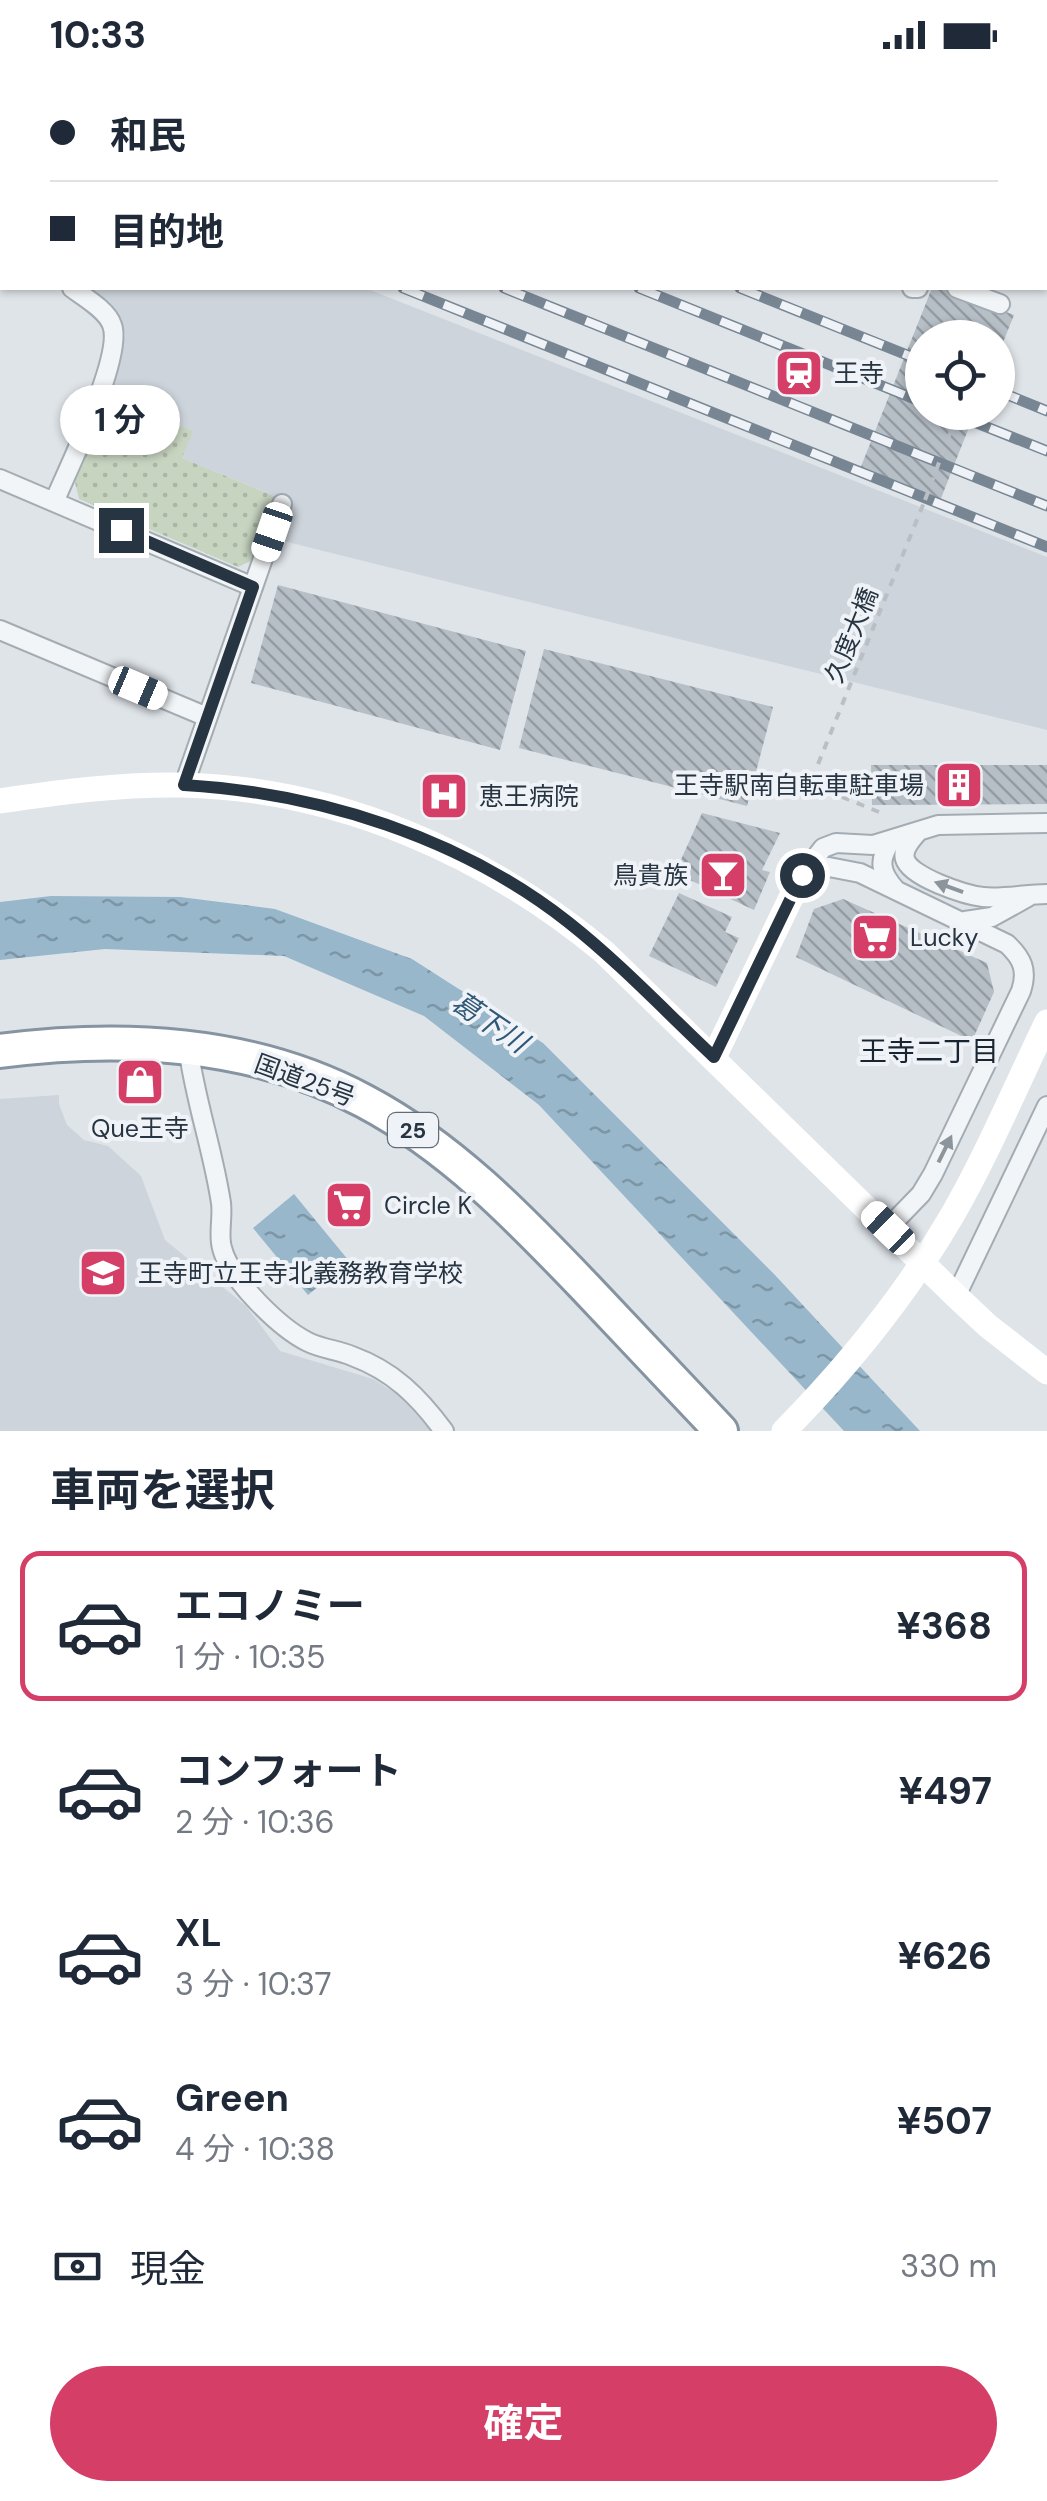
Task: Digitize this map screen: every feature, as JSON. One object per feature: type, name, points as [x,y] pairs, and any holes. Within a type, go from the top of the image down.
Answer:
[{"type":"highway","name":"国道25号","points":[[0,1050],[82,1043],[188,1046],[233,1054],[299,1074],[361,1099],[420,1135],[506,1206],[722,1431]]},
{"type":"street","points":[[54,502],[98,400],[114,334],[107,316],[74,290]]},
{"type":"street","points":[[962,290],[1000,304]]},
{"type":"street","points":[[0,479],[253,587]]},
{"type":"street","points":[[184,785],[282,504]]},
{"type":"street","points":[[0,630],[207,717]]},
{"type":"street","points":[[0,800],[101,787],[184,785],[263,792],[394,829],[486,869],[566,921],[714,1057],[956,1296],[1047,1372]]},
{"type":"street","points":[[714,1057],[802,875],[823,848],[836,844],[873,845],[938,825],[1047,823]]},
{"type":"street","points":[[919,831],[904,854],[916,872],[939,884],[983,897],[1043,896]]},
{"type":"street","points":[[891,841],[882,858],[882,869],[896,889]]},
{"type":"street","points":[[802,875],[845,868],[1007,944],[1023,964],[1025,978],[933,1174],[921,1194],[888,1228]]},
{"type":"street","points":[[964,921],[992,917],[1043,896]]},
{"type":"street","points":[[784,1431],[862,1347],[932,1248],[1047,1022]]},
{"type":"street","points":[[188,1046],[194,1091],[219,1192],[220,1246],[227,1260],[248,1290],[291,1332],[312,1344],[380,1367],[421,1400],[444,1431]]},
{"type":"street","points":[[956,1296],[1047,1106]]},
{"type":"path","name":"久度大橋","points":[[879,812],[810,784],[951,430]]},
{"type":"shaded area","points":[[92,290],[370,290],[1047,557],[1047,730],[279,540],[290,502],[182,458],[192,431],[109,396],[125,335],[121,318]]},
{"type":"shaded area","name":"王寺町立王寺北義務教育学校","points":[[59,1095],[67,1125],[84,1140],[108,1146],[141,1176],[165,1240],[246,1306],[280,1351],[373,1379],[400,1396],[431,1431],[0,1431],[0,1099]]},
{"type":"green space","points":[[109,396],[193,431],[182,458],[277,497],[255,559],[238,567],[79,499],[74,478]]},
{"type":"water","name":"葛下川","points":[[51,896],[180,897],[275,909],[412,959],[543,1043],[774,1274],[920,1431],[844,1431],[539,1105],[424,1016],[284,956],[105,949],[0,960],[0,902]]},
{"type":"water","points":[[294,1194],[349,1261],[308,1295],[253,1228]]},
{"type":"building","points":[[931,290],[950,290],[1014,315],[1012,320],[919,320]]},
{"type":"building","points":[[905,356],[905,430],[968,430],[938,506],[858,474]]},
{"type":"building","points":[[278,585],[526,651],[500,750],[251,683]]},
{"type":"building","points":[[544,649],[773,707],[747,806],[519,748]]},
{"type":"building","name":"王寺駅南自転車駐車場","points":[[871,765],[1047,765],[1047,804],[872,805]]},
{"type":"building","points":[[702,813],[780,833],[762,870],[770,872],[754,910],[675,873]]},
{"type":"building","points":[[679,893],[732,917],[725,932],[739,938],[716,987],[649,956]]},
{"type":"building","points":[[843,899],[987,963],[994,992],[972,1041],[796,957],[814,909]]},
{"type":"railway","points":[[408,290],[1047,547]]},
{"type":"railway","points":[[509,290],[1047,506]]},
{"type":"railway","points":[[644,290],[905,395]]},
{"type":"railway","points":[[745,290],[905,354]]},
{"type":"railway","points":[[1015,398],[1047,411]]},
{"type":"railway","points":[[994,430],[1047,451]]},
{"type":"place","name":"王寺","points":[[799,373]]},
{"type":"place","name":"王寺駅南自転車駐車場","points":[[959,785]]},
{"type":"place","name":"恵王病院","points":[[444,796]]},
{"type":"place","name":"鳥貴族","points":[[723,875]]},
{"type":"place","name":"Lucky","points":[[875,937]]},
{"type":"place","name":"Que王寺","points":[[140,1082]]},
{"type":"place","name":"Circle K","points":[[349,1205]]},
{"type":"place","name":"王寺町立王寺北義務教育学校","points":[[103,1273]]},
{"type":"district","name":"王寺二丁目","points":[[929,1051]]},
{"type":"route","points":[[121,530],[253,587],[184,785],[263,792],[352,814],[446,849],[486,869],[525,892],[604,952],[714,1057],[802,875]]}]
